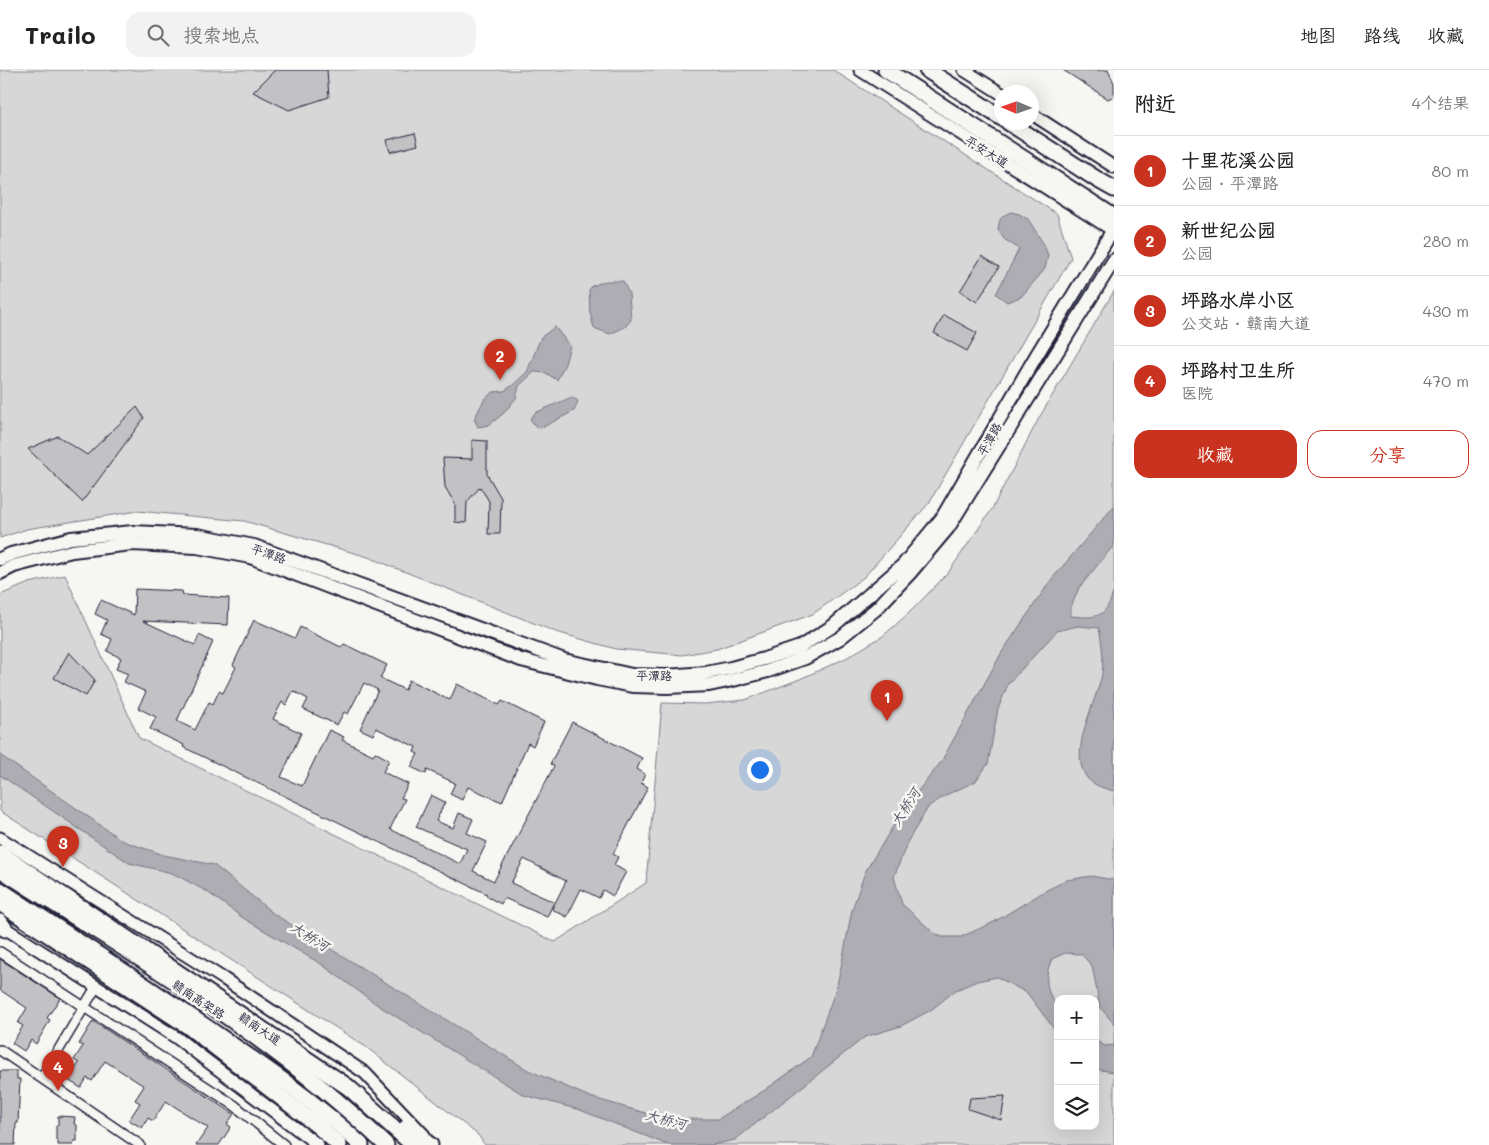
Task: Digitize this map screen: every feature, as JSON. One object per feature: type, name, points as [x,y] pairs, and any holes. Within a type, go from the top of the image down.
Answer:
[{"type":"main road","name":"平安大道","points":[[886,70],[1114,227]]},
{"type":"main road","points":[[927,70],[994,113]]},
{"type":"main road","points":[[1020,130],[1098,180],[1114,188]]},
{"type":"main road","name":"平潭路","points":[[0,559],[11,554],[71,538],[133,532],[197,535],[254,546],[564,660],[632,675],[666,676],[706,673],[739,666],[800,646],[833,626],[868,598],[903,565],[942,518],[1036,356],[1114,227]]},
{"type":"main road","name":"平潭路","points":[[0,573],[14,566],[72,551],[131,544],[197,547],[250,558],[521,660],[597,679],[633,686],[667,687],[709,685],[759,673],[805,658],[840,638],[876,609],[910,573],[948,528],[1114,260]]},
{"type":"main road","name":"赣南大道","points":[[0,853],[348,1087],[413,1145]]},
{"type":"main road","name":"赣南高架路","points":[[0,869],[250,1032],[354,1114],[386,1145]]},
{"type":"main road","name":"赣南高架路","points":[[0,890],[269,1070],[361,1145]]},
{"type":"main road","points":[[0,903],[188,1026],[318,1126],[338,1145]]},
{"type":"main road","points":[[348,1087],[432,1145]]},
{"type":"street","name":"平安大道","points":[[860,70],[1114,227]]},
{"type":"street","points":[[964,70],[994,89]]},
{"type":"street","points":[[1039,119],[1114,167]]},
{"type":"street","points":[[0,838],[224,979],[365,1074],[432,1145]]},
{"type":"street","points":[[2,925],[177,1038],[318,1145]]},
{"type":"street","points":[[0,952],[234,1105],[284,1145]]},
{"type":"street","points":[[42,1078],[96,987]]},
{"type":"street","points":[[0,1050],[140,1145]]},
{"type":"shaded area","points":[[0,70],[833,70],[1057,214],[1071,258],[929,503],[864,577],[813,614],[717,649],[682,655],[616,649],[556,632],[368,557],[244,521],[137,511],[27,529],[0,538]]},
{"type":"shaded area","points":[[1114,291],[1114,1145],[485,1145],[478,1135],[366,1047],[0,811],[0,595],[29,583],[65,575],[139,738],[555,942],[646,883],[662,703],[705,704],[745,700],[800,679],[846,658],[883,636],[911,611],[948,573],[992,509],[1039,418]]},
{"type":"water","points":[[1011,212],[1028,219],[1048,255],[1045,269],[1021,297],[1007,302],[996,294],[1019,249],[1004,239],[998,230],[1001,219],[1004,215]]},
{"type":"water","points":[[606,281],[623,281],[629,294],[631,320],[625,327],[610,334],[594,328],[590,313],[589,290],[592,286]]},
{"type":"water","points":[[555,327],[570,346],[565,364],[557,380],[546,373],[534,372],[519,386],[516,398],[504,413],[489,425],[478,427],[474,419],[484,400],[493,392],[504,391],[527,372],[541,337]]},
{"type":"water","points":[[572,397],[578,401],[574,411],[545,426],[537,428],[530,419],[535,413]]},
{"type":"water","name":"大桥河","points":[[1114,506],[1114,545],[1079,588],[1071,607],[1071,616],[1088,617],[1100,614],[1108,606],[1114,590],[1114,791],[1096,785],[1087,778],[1082,767],[1080,755],[1085,726],[1102,674],[1103,662],[1099,628],[1078,626],[1057,631],[1008,684],[998,709],[988,764],[975,782],[950,793],[929,806],[908,841],[894,877],[902,904],[934,933],[942,937],[961,937],[994,922],[1067,880],[1091,876],[1114,880],[1114,1024],[1100,1007],[1092,966],[1081,954],[1065,953],[1052,959],[1048,971],[1048,990],[1054,1002],[1054,1029],[1027,993],[997,977],[977,981],[956,990],[931,1010],[901,1026],[865,1037],[735,1140],[712,1145],[668,1145],[580,1110],[524,1095],[379,1006],[321,964],[243,918],[206,891],[172,873],[129,863],[0,775],[0,755],[123,841],[164,855],[214,865],[274,914],[528,1070],[590,1097],[666,1119],[718,1119],[765,1090],[811,1057],[836,989],[852,910],[865,872],[903,810],[941,762],[1002,652],[1051,580]]},
{"type":"water","points":[[1099,1042],[1105,1046],[1114,1045],[1114,1072],[1099,1070]]},
{"type":"building","points":[[275,70],[327,70],[329,97],[289,110],[253,92]]},
{"type":"building","points":[[1063,70],[1108,70],[1114,83],[1114,96],[1108,99]]},
{"type":"building","points":[[415,133],[418,145],[390,152],[387,140]]},
{"type":"building","points":[[982,256],[999,267],[977,302],[960,291]]},
{"type":"building","points":[[944,315],[977,333],[967,351],[934,333]]},
{"type":"building","points":[[137,407],[144,418],[82,502],[28,449],[58,436],[87,455]]},
{"type":"building","points":[[472,440],[487,441],[487,474],[501,498],[500,534],[488,534],[489,501],[480,487],[467,502],[466,523],[455,522],[455,504],[445,487],[443,458],[472,459]]},
{"type":"building","points":[[135,589],[182,591],[183,595],[229,598],[228,625],[143,621],[195,645],[199,635],[213,642],[177,721],[195,730],[209,702],[213,704],[219,691],[223,693],[236,667],[233,665],[254,620],[295,638],[300,627],[341,647],[344,644],[387,665],[380,678],[405,690],[409,680],[450,700],[457,684],[499,705],[502,701],[544,722],[533,746],[528,743],[502,802],[468,787],[462,800],[450,794],[455,783],[427,770],[426,774],[411,767],[418,754],[414,752],[416,747],[376,728],[373,735],[360,729],[378,690],[364,683],[348,714],[344,712],[337,725],[303,709],[308,699],[293,691],[286,705],[282,702],[273,719],[301,733],[281,777],[302,786],[329,730],[344,737],[342,740],[373,755],[375,752],[389,760],[383,772],[408,784],[401,798],[405,799],[390,829],[460,864],[467,849],[416,827],[431,795],[445,802],[436,821],[453,828],[459,813],[473,819],[467,833],[487,842],[473,871],[494,881],[554,766],[550,764],[572,722],[642,758],[637,769],[645,774],[641,783],[648,787],[613,854],[618,857],[614,865],[626,872],[613,896],[603,890],[599,898],[581,889],[567,917],[552,909],[566,881],[524,859],[511,883],[554,902],[547,917],[504,898],[501,904],[486,896],[487,894],[183,747],[184,745],[150,729],[156,717],[138,708],[146,692],[124,682],[128,674],[116,669],[121,658],[107,651],[112,639],[101,634],[107,620],[95,614],[101,600],[134,615]]},
{"type":"building","points":[[69,652],[95,680],[86,696],[54,678]]},
{"type":"building","points":[[0,959],[60,998],[47,1018],[50,1020],[36,1044],[31,1040],[24,1051],[12,1043],[23,1026],[18,1023],[27,1008],[0,990]]},
{"type":"building","points":[[93,1021],[234,1114],[227,1124],[231,1127],[219,1145],[196,1145],[208,1128],[166,1101],[153,1121],[148,1118],[142,1128],[129,1120],[140,1103],[135,1100],[144,1086],[105,1061],[92,1081],[87,1078],[81,1088],[68,1080],[79,1063],[74,1060],[83,1046],[79,1044]]},
{"type":"building","points":[[0,1071],[17,1071],[17,1079],[20,1079],[15,1145],[0,1145]]},
{"type":"building","points":[[1005,1096],[1001,1120],[968,1109],[970,1098]]},
{"type":"building","points":[[58,1116],[75,1117],[74,1124],[77,1125],[77,1141],[74,1141],[73,1145],[58,1145],[56,1125],[58,1125]]},
{"type":"place","name":"新世纪公园","points":[[500,380]]},
{"type":"place","name":"十里花溪公园","points":[[887,721]]},
{"type":"place","name":"坪路水岸小区","points":[[63,867]]},
{"type":"place","name":"坪路村卫生所","points":[[58,1091]]}]
